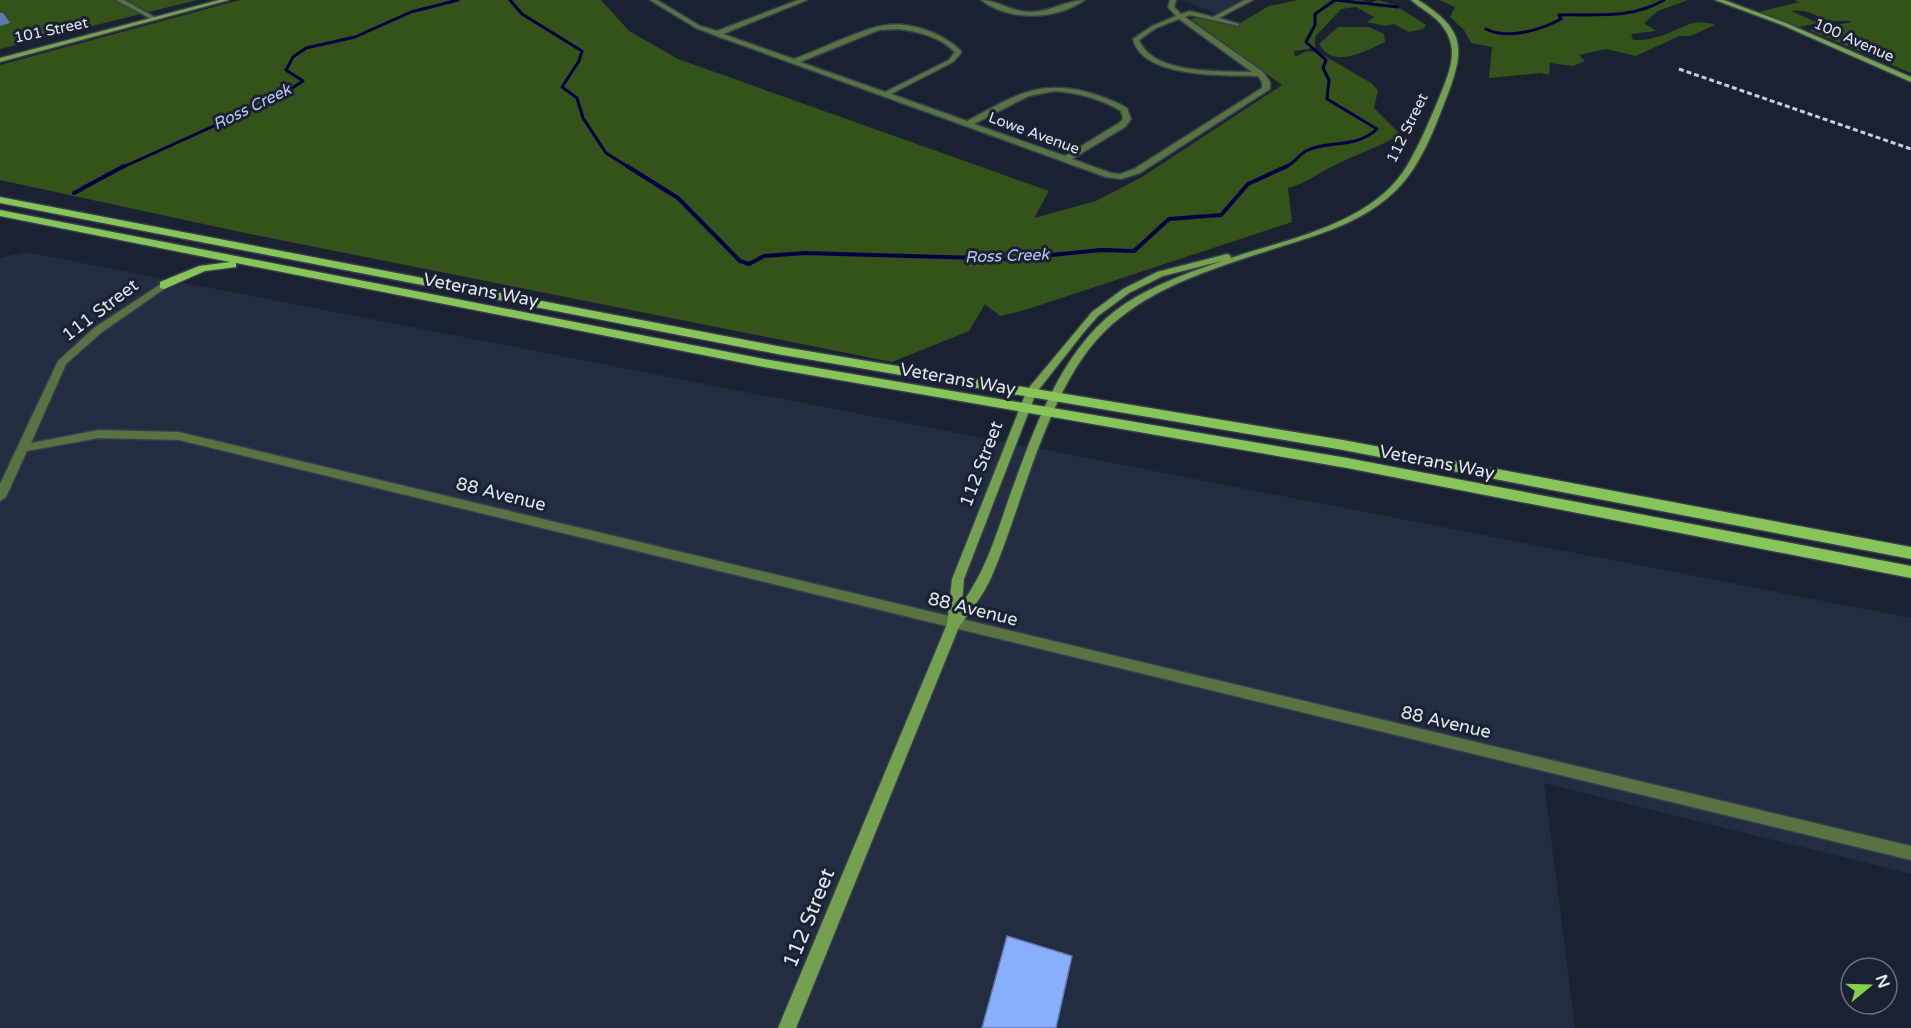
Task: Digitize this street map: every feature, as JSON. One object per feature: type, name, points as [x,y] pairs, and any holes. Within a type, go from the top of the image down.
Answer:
[{"type":"main road","name":"101 Street","points":[[0,60],[226,0]]},
{"type":"main road","name":"112 Street","points":[[787,1028],[953,625],[983,581],[1055,396],[1085,350],[1113,318],[1127,307],[1178,280],[1312,235],[1358,214],[1390,191],[1407,172],[1452,74],[1457,53],[1453,38],[1443,23],[1414,0]]},
{"type":"main road","name":"100 Avenue","points":[[1718,0],[1792,27],[1911,80]]},
{"type":"main road","name":"101 Street","points":[[0,55],[107,32]]},
{"type":"main road","name":"Veterans Way","points":[[0,200],[777,350],[1343,445],[1911,553]]},
{"type":"main road","name":"Veterans Way","points":[[0,213],[764,363],[1347,463],[1911,572]]},
{"type":"main road","points":[[164,285],[187,261],[240,247]]},
{"type":"main road","name":"112 Street","points":[[953,625],[958,579],[1031,392],[1088,322],[1126,291],[1177,268],[1271,247]]},
{"type":"main road","points":[[164,285],[214,266],[260,265]]},
{"type":"street","points":[[119,0],[155,19]]},
{"type":"street","points":[[655,2],[669,0]]},
{"type":"street","points":[[716,34],[804,0]]},
{"type":"street","points":[[984,0],[1022,14],[1038,15],[1055,13],[1083,0]]},
{"type":"street","points":[[1173,0],[1171,7],[1179,16],[1261,75]]},
{"type":"street","points":[[1215,18],[1250,0]]},
{"type":"street","name":"Lowe Avenue","points":[[655,2],[698,27],[716,34],[1109,176],[1129,175],[1264,92],[1267,86],[1261,75]]},
{"type":"street","points":[[1237,25],[1196,13],[1179,16],[1154,27],[1136,39],[1138,46],[1165,66],[1175,69],[1261,75]]},
{"type":"street","points":[[793,62],[878,28],[890,26],[927,33],[952,44],[958,52],[951,61],[886,94]]},
{"type":"street","points":[[968,124],[1034,90],[1051,87],[1071,89],[1124,110],[1127,119],[1122,124],[1066,159]]},
{"type":"street","name":"111 Street","points":[[0,497],[62,363],[98,330],[164,285]]},
{"type":"street","name":"88 Avenue","points":[[24,448],[99,434],[179,436],[953,625],[1911,854]]},
{"type":"shaded area","points":[[1181,0],[1252,0],[1221,15]]},
{"type":"shaded area","points":[[25,252],[1911,618],[1911,874],[1544,783],[1575,1028],[0,1028],[0,258]]},
{"type":"green space","points":[[0,0],[197,0],[0,49]]},
{"type":"green space","points":[[240,0],[601,0],[629,31],[678,59],[1049,191],[1034,218],[1096,201],[1142,177],[1282,85],[1191,19],[1203,16],[1237,25],[1269,6],[1299,0],[1361,0],[1370,3],[1378,0],[1395,5],[1426,25],[1423,29],[1409,32],[1394,24],[1386,26],[1367,22],[1374,17],[1356,7],[1341,9],[1315,37],[1315,48],[1294,51],[1295,57],[1307,51],[1318,52],[1371,83],[1378,90],[1374,108],[1400,134],[1288,188],[1292,222],[1025,310],[1000,316],[985,304],[969,331],[892,362],[250,234],[0,180],[0,65]]},
{"type":"green space","points":[[1439,0],[1688,0],[1658,11],[1644,23],[1656,31],[1631,34],[1633,40],[1661,36],[1699,22],[1715,25],[1690,36],[1679,36],[1636,56],[1606,49],[1579,55],[1585,61],[1573,66],[1550,63],[1549,75],[1541,73],[1489,78],[1492,47],[1471,43],[1464,30],[1450,17],[1455,7]]},
{"type":"green space","points":[[1794,0],[1911,0],[1911,73],[1809,30],[1852,22],[1833,21],[1809,12],[1791,11],[1818,23],[1799,27],[1759,12],[1799,2]]},
{"type":"green space","points":[[1338,27],[1369,27],[1384,34],[1385,42],[1350,56],[1333,56],[1325,52],[1319,44]]},
{"type":"building","points":[[1007,936],[1072,956],[1056,1028],[982,1028]]},
{"type":"waterway","name":"Ross Creek","points":[[121,168],[280,96],[303,81],[286,70],[293,57],[306,48],[355,37],[411,12],[458,0]]},
{"type":"waterway","name":"Ross Creek","points":[[510,0],[522,14],[582,51],[579,61],[562,87],[577,98],[583,118],[606,153],[630,168]]},
{"type":"waterway","name":"Ross Creek","points":[[1287,166],[1315,147],[1359,140],[1377,129],[1327,99],[1329,80],[1323,68],[1326,60],[1306,42],[1315,25],[1315,14],[1335,0],[1398,7]]},
{"type":"waterway","name":"Ross Creek","points":[[1486,29],[1514,34],[1553,23],[1561,19],[1559,15],[1626,13],[1664,0]]},
{"type":"waterway","name":"Ross Creek","points":[[74,193],[124,166]]},
{"type":"waterway","name":"Ross Creek","points":[[627,166],[678,198],[740,261],[749,264],[764,256],[805,253],[1012,259],[1101,250],[1134,251],[1169,219],[1221,215],[1248,184],[1287,166]]},
{"type":"railway","points":[[1679,69],[1911,149]]}]
